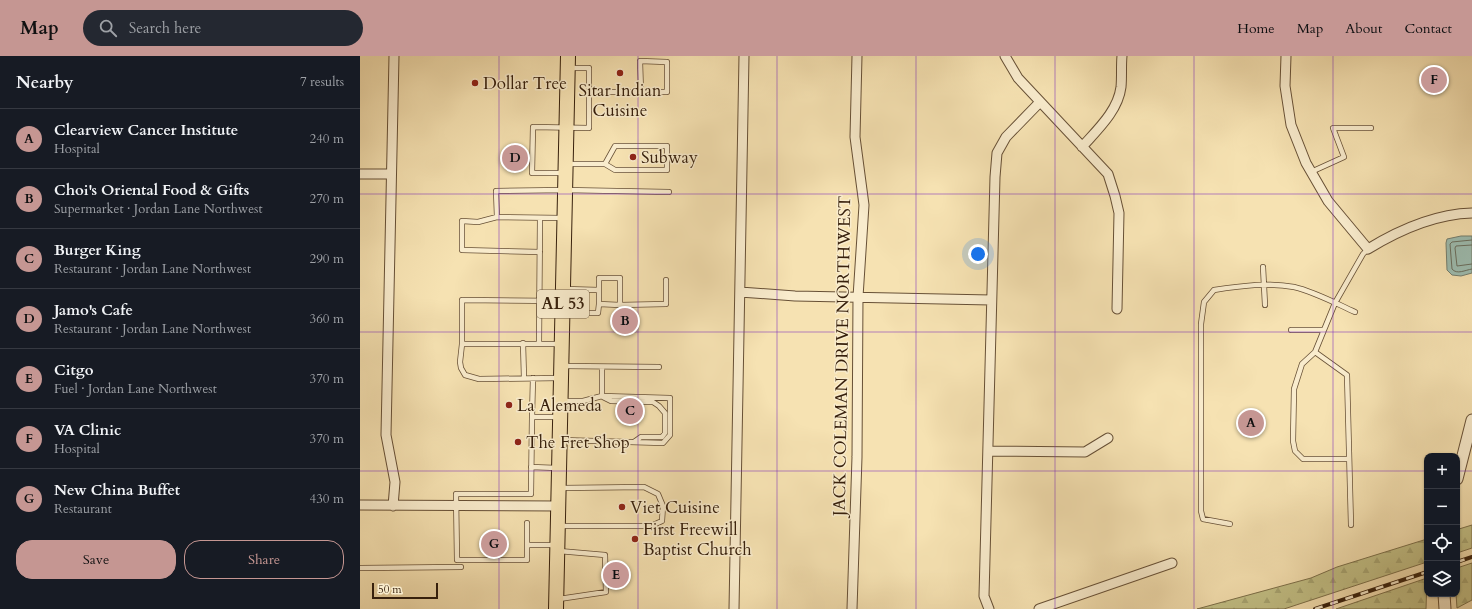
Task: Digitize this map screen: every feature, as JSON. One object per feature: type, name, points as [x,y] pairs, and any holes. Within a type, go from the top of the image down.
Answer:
[{"type":"main road","name":"AL 53","points":[[556,604],[568,62]]},
{"type":"street","points":[[393,506],[395,482],[386,434],[394,56]]},
{"type":"street","points":[[734,609],[744,56]]},
{"type":"street","name":"JACK COLEMAN DRIVE NORTHWEST","points":[[852,609],[857,457],[858,297],[864,205],[855,137],[857,56]]},
{"type":"street","points":[[1005,56],[1018,78],[1108,174],[1119,213],[1117,309]]},
{"type":"street","points":[[1082,147],[1105,121],[1115,106],[1121,88],[1122,56]]},
{"type":"street","points":[[1286,56],[1285,86],[1291,125],[1306,163],[1328,201],[1368,249],[1395,233],[1425,222],[1460,213],[1472,213]]},
{"type":"street","points":[[989,609],[984,596],[991,300],[997,153],[1006,137],[1040,102]]},
{"type":"street","points":[[360,174],[391,174]]},
{"type":"street","points":[[740,292],[858,297],[991,300]]},
{"type":"street","points":[[1460,467],[1472,420]]},
{"type":"street","points":[[988,451],[1085,452],[1108,438]]},
{"type":"street","points":[[360,505],[558,506]]},
{"type":"street","points":[[1039,609],[1172,563]]},
{"type":"street","points":[[1444,597],[1445,609]]},
{"type":"lane","points":[[589,92],[641,92],[667,92],[667,62],[640,61],[641,92]]},
{"type":"lane","points":[[568,62],[589,68],[589,128],[533,126],[532,173],[605,164],[615,170],[667,170],[667,146],[615,146],[605,164]]},
{"type":"lane","points":[[1311,172],[1344,157],[1333,128],[1371,128]]},
{"type":"lane","points":[[497,217],[496,191],[565,190],[669,192]]},
{"type":"lane","points":[[540,252],[462,250],[462,221],[478,222],[497,217],[564,218]]},
{"type":"lane","points":[[539,344],[540,218]]},
{"type":"lane","points":[[1349,459],[1303,459],[1295,451],[1293,441],[1294,389],[1302,364],[1315,352],[1335,303],[1363,254],[1368,249]]},
{"type":"lane","points":[[1263,267],[1265,305]]},
{"type":"lane","points":[[563,301],[598,313],[599,278],[620,278],[620,305]]},
{"type":"lane","points":[[599,304],[666,304],[666,280]]},
{"type":"lane","points":[[1230,524],[1203,519],[1201,511],[1200,324],[1204,302],[1214,290],[1230,287],[1264,285],[1294,287],[1317,295],[1354,312]]},
{"type":"lane","points":[[599,290],[563,301],[462,300],[462,344],[460,362],[461,368],[465,375],[479,379],[533,378],[562,372],[602,367],[660,367]]},
{"type":"lane","points":[[1291,330],[1324,330]]},
{"type":"lane","points":[[523,343],[524,378]]},
{"type":"lane","points":[[462,344],[562,344]]},
{"type":"lane","points":[[1315,352],[1347,375],[1351,525]]},
{"type":"lane","points":[[602,367],[602,396]]},
{"type":"lane","points":[[527,523],[527,560],[457,560],[456,494],[530,494],[533,378]]},
{"type":"lane","points":[[602,396],[611,401],[653,402],[665,412],[665,434],[662,437],[641,437],[634,442]]},
{"type":"lane","points":[[559,440],[663,443],[670,435],[670,398],[602,396],[583,401],[560,400]]},
{"type":"lane","points":[[532,417],[559,417]]},
{"type":"lane","points":[[530,467],[558,468]]},
{"type":"lane","points":[[558,488],[644,488],[658,494],[664,506],[662,521],[651,526],[558,526]]},
{"type":"lane","points":[[527,545],[605,555],[606,592],[556,604]]},
{"type":"lane","points":[[360,568],[461,567]]},
{"type":"green space","points":[[1472,525],[1472,548],[1460,552],[1460,529]]},
{"type":"green space","points":[[1424,540],[1424,563],[1284,609],[1197,609],[1311,578],[1337,567]]},
{"type":"green space","points":[[1472,563],[1472,600],[1457,608],[1456,597],[1460,597],[1460,567]]},
{"type":"green space","points":[[1424,579],[1426,609],[1336,609]]},
{"type":"water","points":[[1461,236],[1472,236],[1472,273],[1461,276],[1452,275],[1447,270],[1446,243],[1447,239]]},
{"type":"railway","points":[[1460,561],[1472,557]]},
{"type":"railway","points":[[1315,609],[1424,573]]},
{"type":"place","name":"Sitar Indian Cuisine","points":[[620,73]]},
{"type":"place","name":"VA Clinic","points":[[1434,80]]},
{"type":"place","name":"Dollar Tree","points":[[475,83]]},
{"type":"place","name":"Subway","points":[[633,157]]},
{"type":"place","name":"Jamo's Cafe","points":[[515,158]]},
{"type":"place","name":"Choi's Oriental Food & Gifts","points":[[625,321]]},
{"type":"place","name":"La Alemeda","points":[[509,405]]},
{"type":"place","name":"Burger King","points":[[630,411]]},
{"type":"place","name":"Clearview Cancer Institute","points":[[1251,423]]},
{"type":"place","name":"The Fret Shop","points":[[518,442]]},
{"type":"place","name":"Viet Cuisine","points":[[622,507]]},
{"type":"place","name":"First Freewill Baptist Church","points":[[635,539]]},
{"type":"place","name":"New China Buffet","points":[[494,544]]},
{"type":"place","name":"Citgo","points":[[616,575]]}]
